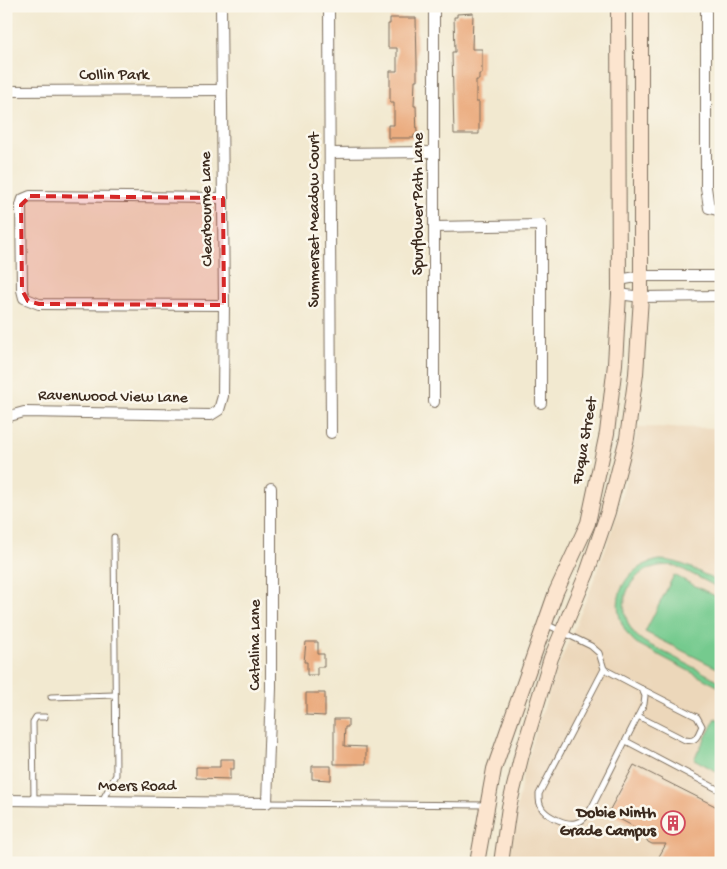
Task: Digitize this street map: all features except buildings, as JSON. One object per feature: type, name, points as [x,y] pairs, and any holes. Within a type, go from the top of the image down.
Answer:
[{"type":"main road","name":"Fuqua Street","points":[[476,863],[494,769],[556,592],[588,523],[607,433],[615,364],[619,287],[618,6]]},
{"type":"main road","points":[[501,863],[510,808],[531,725],[551,658],[587,573],[608,512],[627,438],[636,374],[642,276],[641,6]]},
{"type":"main road","points":[[618,72],[640,72]]},
{"type":"main road","points":[[487,805],[510,808]]},
{"type":"street","name":"Clearbourne Lane","points":[[219,410],[223,396],[224,305],[221,6]]},
{"type":"street","name":"Summerset Meadow Court","points":[[329,6],[331,433]]},
{"type":"street","name":"Spurflower Path Lane","points":[[434,6],[434,402]]},
{"type":"street","points":[[706,6],[706,187],[708,208],[721,210]]},
{"type":"street","name":"Collin Park","points":[[6,91],[222,90]]},
{"type":"street","points":[[330,153],[434,152]]},
{"type":"street","points":[[223,198],[30,196],[23,199],[21,205],[22,290],[24,298],[39,304],[224,305]]},
{"type":"street","points":[[434,227],[541,225],[541,403]]},
{"type":"street","points":[[619,287],[642,276],[721,276]]},
{"type":"street","points":[[619,287],[641,297],[721,296]]},
{"type":"street","name":"Ravenwood View Lane","points":[[6,417],[24,412],[210,415],[219,410]]},
{"type":"street","name":"Catalina Lane","points":[[266,803],[271,688],[271,488]]},
{"type":"street","name":"Moers Road","points":[[6,800],[266,803]]},
{"type":"lane","points":[[102,802],[116,774],[114,537]]},
{"type":"lane","points":[[545,623],[592,646],[599,653],[604,669],[539,794],[539,804],[544,811],[565,822],[576,823],[585,818],[644,704],[645,696],[642,689]]},
{"type":"lane","points":[[604,669],[697,717],[702,726],[696,739],[691,742],[638,716]]},
{"type":"lane","points":[[51,697],[115,695]]},
{"type":"lane","points":[[34,800],[33,722],[36,717],[46,717]]},
{"type":"lane","points":[[626,741],[721,791]]},
{"type":"lane","points":[[266,803],[487,805]]},
{"type":"highlighted area","points":[[30,196],[223,198],[224,305],[39,304],[28,301],[22,290],[21,205]]},
{"type":"shaded area","points":[[638,427],[721,428],[721,863],[508,863],[523,775],[538,724],[555,674],[607,545],[620,504]]},
{"type":"green space","points":[[660,560],[676,562],[692,568],[721,583],[721,589],[676,566],[653,567],[643,572],[629,586],[625,601],[628,623],[637,636],[644,641],[721,682],[721,688],[636,643],[626,631],[620,619],[618,606],[620,593],[625,582],[645,564]]},
{"type":"green space","points":[[674,575],[721,599],[721,670],[645,632]]},
{"type":"green space","points":[[716,718],[721,721],[721,774],[694,759]]},
{"type":"place","name":"Dobie Ninth Grade Campus","points":[[673,823]]}]
